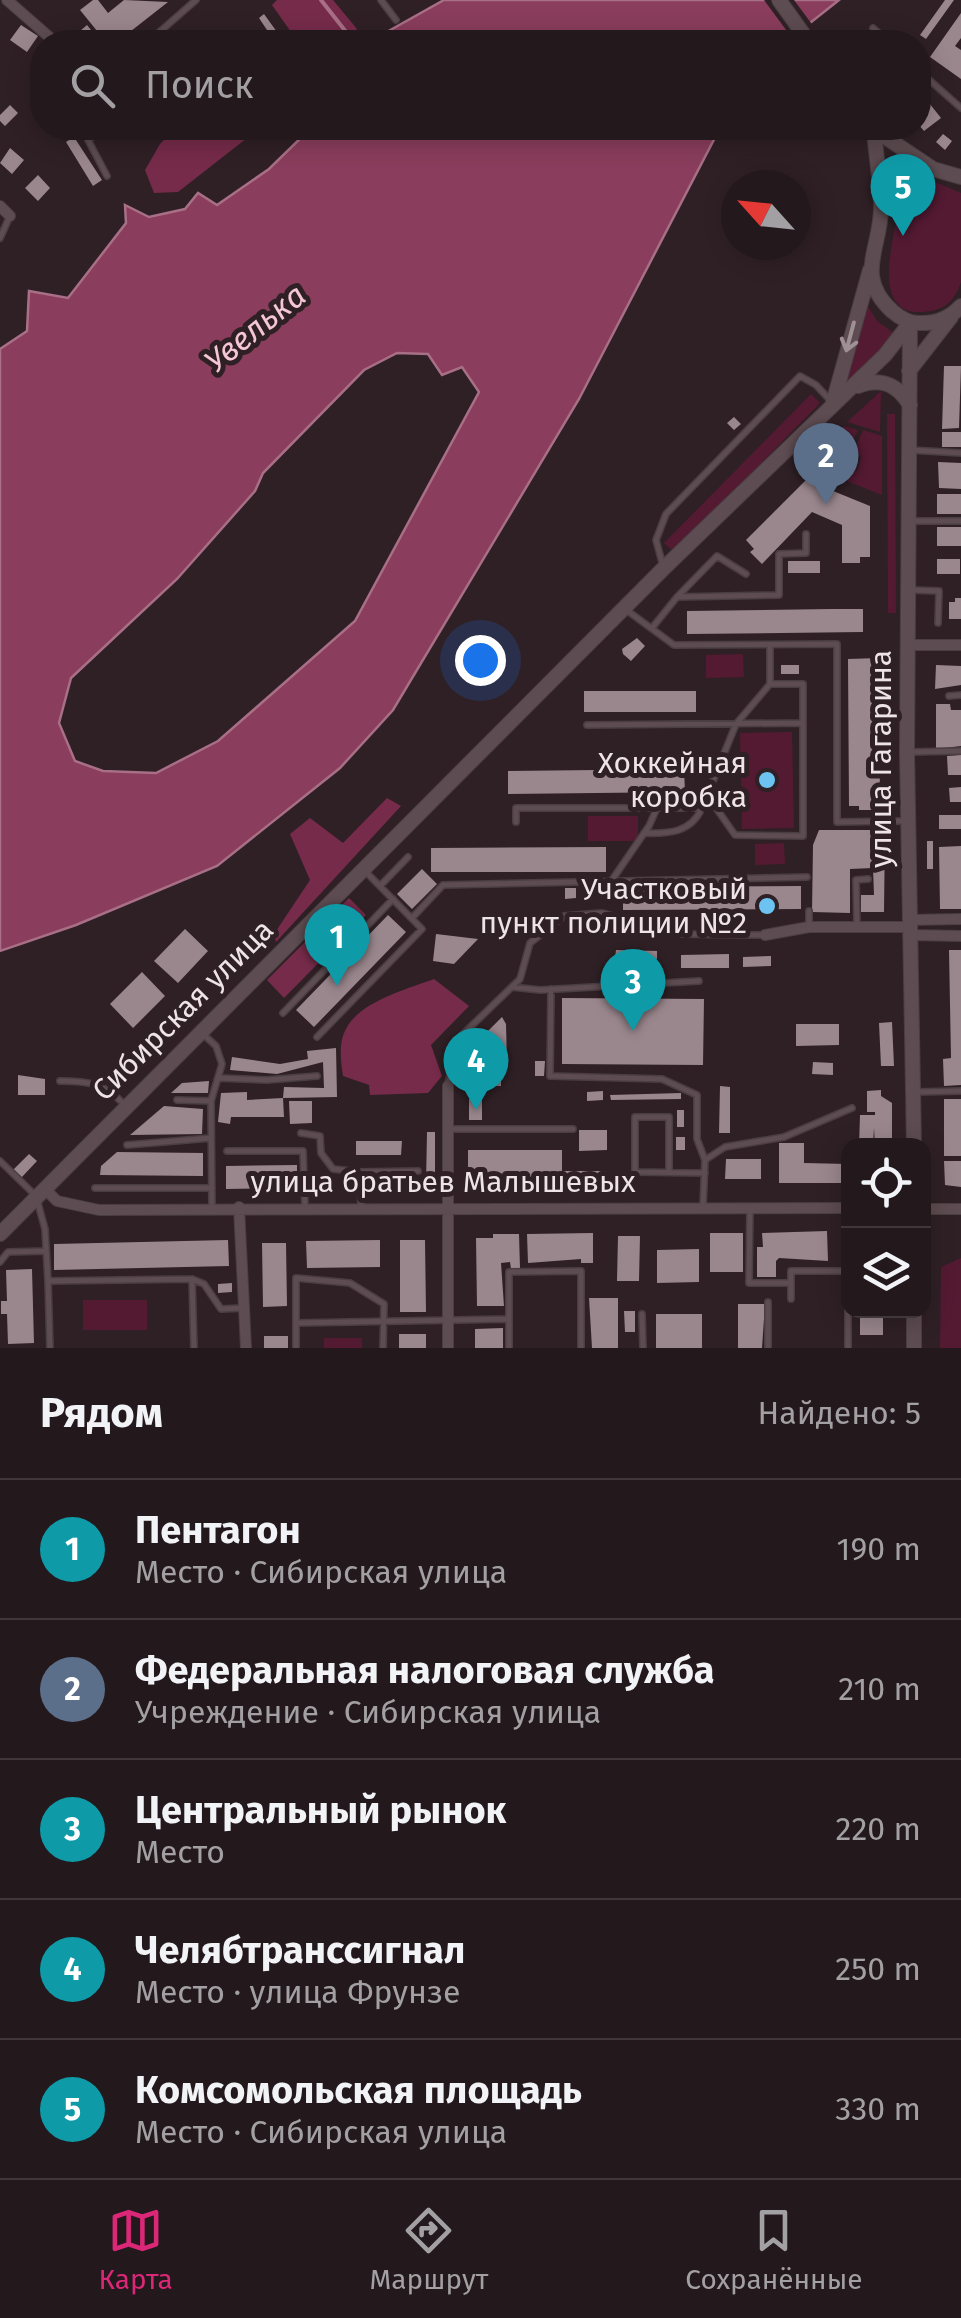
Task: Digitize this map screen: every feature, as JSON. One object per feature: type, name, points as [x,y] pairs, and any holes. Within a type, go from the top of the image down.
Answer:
[{"type":"street","points":[[8,0],[42,30]]},
{"type":"street","points":[[778,0],[800,30]]},
{"type":"street","name":"Сибирская улица","points":[[832,404],[870,270],[881,212],[874,140]]},
{"type":"street","points":[[889,140],[932,169],[958,174]]},
{"type":"street","points":[[881,212],[905,180],[932,169]]},
{"type":"street","points":[[0,206],[10,216]]},
{"type":"street","points":[[870,270],[885,304],[910,323],[934,322],[959,310]]},
{"type":"street","points":[[909,372],[932,338],[959,310]]},
{"type":"street","name":"Сибирская улица","points":[[0,1234],[664,568],[885,355],[910,323]]},
{"type":"street","name":"улица Гагарина","points":[[910,323],[908,821],[914,1138]]},
{"type":"street","points":[[848,390],[876,380],[885,382],[896,388],[910,405]]},
{"type":"street","points":[[908,645],[961,645]]},
{"type":"street","points":[[909,928],[961,919]]},
{"type":"street","points":[[765,935],[808,927],[909,928],[961,936]]},
{"type":"street","points":[[448,1086],[448,1348]]},
{"type":"street","name":"улица братьев Малышевых","points":[[40,1192],[57,1201],[98,1210],[841,1208]]},
{"type":"street","points":[[239,1208],[246,1348]]},
{"type":"street","points":[[931,1210],[961,1209]]},
{"type":"street","points":[[914,1318],[914,1348]]},
{"type":"lane","points":[[381,0],[396,20]]},
{"type":"lane","points":[[161,30],[193,1]]},
{"type":"lane","points":[[931,81],[961,108]]},
{"type":"lane","points":[[88,140],[107,176]]},
{"type":"lane","points":[[0,238],[10,216]]},
{"type":"lane","points":[[664,568],[656,540],[666,514],[800,376],[816,385],[832,404]]},
{"type":"lane","points":[[910,450],[961,453]]},
{"type":"lane","points":[[908,521],[961,521]]},
{"type":"lane","points":[[678,597],[779,595],[780,554],[806,553],[806,534]]},
{"type":"lane","points":[[652,628],[718,556],[746,574]]},
{"type":"lane","points":[[908,590],[939,591],[938,623]]},
{"type":"lane","points":[[624,608],[674,645],[837,644],[838,822],[908,821]]},
{"type":"lane","points":[[644,834],[673,834],[690,824],[702,808],[736,724],[770,684],[770,645]]},
{"type":"lane","points":[[707,796],[734,836],[803,836],[802,684],[770,684]]},
{"type":"lane","points":[[949,696],[961,696]]},
{"type":"lane","points":[[587,724],[803,724]]},
{"type":"lane","points":[[908,752],[961,751]]},
{"type":"lane","points":[[516,822],[516,808],[702,808]]},
{"type":"lane","points":[[612,880],[657,808]]},
{"type":"lane","points":[[380,886],[408,857]]},
{"type":"lane","points":[[317,1037],[422,929],[363,869]]},
{"type":"lane","points":[[412,918],[443,885],[807,878]]},
{"type":"lane","points":[[857,928],[856,880],[868,879]]},
{"type":"lane","points":[[283,1013],[393,900]]},
{"type":"lane","points":[[808,927],[809,911]]},
{"type":"lane","points":[[448,1086],[459,1038],[520,979],[530,943],[564,916],[602,912],[681,934],[765,935]]},
{"type":"lane","points":[[512,987],[551,989],[698,982]]},
{"type":"lane","points":[[551,989],[550,1076],[662,1079],[697,1096],[697,1139],[705,1160],[704,1207]]},
{"type":"lane","points":[[200,1032],[216,1046],[222,1064],[211,1100],[212,1208]]},
{"type":"lane","points":[[218,1078],[317,1076]]},
{"type":"lane","points":[[60,1081],[94,1082],[126,1106]]},
{"type":"lane","points":[[914,1092],[961,1091]]},
{"type":"lane","points":[[176,1100],[211,1100]]},
{"type":"lane","points":[[705,1160],[725,1146],[784,1138],[852,1108]]},
{"type":"lane","points":[[669,1172],[668,1117],[635,1117],[635,1172],[705,1173]]},
{"type":"lane","points":[[448,1129],[573,1128]]},
{"type":"lane","points":[[301,1133],[320,1136],[321,1153],[333,1170],[418,1172]]},
{"type":"lane","points":[[127,1145],[211,1138]]},
{"type":"lane","points":[[227,1151],[303,1150],[305,1207]]},
{"type":"lane","points":[[0,1161],[20,1183],[40,1192],[50,1348]]},
{"type":"lane","points":[[360,1172],[361,1208]]},
{"type":"lane","points":[[94,1188],[212,1188]]},
{"type":"lane","points":[[750,1208],[749,1282],[791,1282]]},
{"type":"lane","points":[[0,1262],[8,1252],[46,1252]]},
{"type":"lane","points":[[509,1348],[509,1272],[581,1271],[582,1348]]},
{"type":"lane","points":[[791,1300],[791,1271],[841,1271]]},
{"type":"lane","points":[[48,1281],[192,1278],[204,1284],[221,1308],[244,1308]]},
{"type":"lane","points":[[192,1278],[194,1348]]},
{"type":"lane","points":[[296,1348],[296,1278],[350,1283],[384,1304],[384,1348]]},
{"type":"lane","points":[[768,1302],[768,1348]]},
{"type":"lane","points":[[642,1314],[642,1348]]},
{"type":"lane","points":[[848,1318],[848,1348]]},
{"type":"lane","points":[[296,1323],[509,1319]]},
{"type":"shaded area","points":[[277,0],[333,0],[357,29],[290,30],[272,5]]},
{"type":"shaded area","points":[[164,140],[245,140],[178,192],[154,193],[145,170]]},
{"type":"shaded area","points":[[935,182],[961,193],[961,282],[945,306],[916,312],[903,308],[890,289],[892,245],[905,197],[916,187]]},
{"type":"shaded area","points":[[863,298],[877,321],[898,336],[845,388]]},
{"type":"shaded area","points":[[881,391],[880,432],[847,422]]},
{"type":"shaded area","points":[[811,394],[820,403],[674,552],[664,543]]},
{"type":"shaded area","points":[[887,414],[895,414],[896,613],[888,613]]},
{"type":"shaded area","points":[[844,426],[858,430],[850,448],[837,454],[835,463],[841,472],[838,478],[805,464]]},
{"type":"shaded area","points":[[863,430],[882,436],[882,495],[844,480],[846,473],[857,470],[861,457],[855,449]]},
{"type":"shaded area","points":[[743,654],[744,677],[706,678],[706,655]]},
{"type":"shaded area","name":"Хоккейная коробка","points":[[792,732],[794,828],[742,829],[740,733]]},
{"type":"shaded area","points":[[387,798],[401,806],[276,942],[274,934],[310,880],[290,834],[310,818],[343,843]]},
{"type":"shaded area","points":[[588,816],[638,816],[638,841],[588,841]]},
{"type":"shaded area","points":[[784,843],[785,864],[755,865],[755,844]]},
{"type":"shaded area","points":[[349,898],[366,915],[284,998],[267,980]]},
{"type":"shaded area","points":[[434,979],[469,1006],[431,1045],[442,1076],[428,1093],[370,1095],[369,1085],[343,1076],[342,1040],[352,1020],[385,998]]},
{"type":"shaded area","points":[[961,1258],[961,1348],[940,1348],[941,1267]]},
{"type":"shaded area","points":[[83,1300],[147,1300],[147,1330],[83,1330]]},
{"type":"shaded area","points":[[324,1338],[362,1338],[362,1348],[324,1348]]},
{"type":"water","points":[[444,0],[839,0],[801,30],[390,30]]},
{"type":"water","name":"Увелька","points":[[299,140],[714,140],[579,399],[393,710],[340,768],[217,866],[76,925],[0,951],[0,349],[27,331],[29,291],[68,298],[126,223],[125,205],[149,217],[185,209],[198,193],[217,205],[269,169]],"holes":[[[397,353],[428,354],[442,375],[462,367],[479,392],[355,621],[218,741],[156,773],[103,771],[75,761],[59,723],[71,678],[177,579],[255,491],[263,473],[364,370]]]},
{"type":"pier","points":[[764,0],[794,0],[814,27],[786,30]]},
{"type":"building","points":[[93,0],[98,0],[108,13],[124,0],[168,2],[132,30],[96,30],[80,10]]},
{"type":"building","points":[[945,0],[954,0],[931,32],[924,30]]},
{"type":"building","points":[[961,13],[961,38],[955,46],[961,50],[961,79],[931,56]]},
{"type":"building","points":[[264,14],[276,30],[267,30],[259,18]]},
{"type":"building","points":[[21,25],[30,31],[27,52],[10,40]]},
{"type":"building","points":[[10,105],[18,113],[5,126],[0,115]]},
{"type":"building","points":[[931,105],[941,118],[931,126]]},
{"type":"building","points":[[943,134],[952,141],[945,150],[936,142]]},
{"type":"building","points":[[76,140],[102,180],[93,186],[66,142]]},
{"type":"building","points":[[10,148],[24,160],[12,174],[0,163]]},
{"type":"building","points":[[38,175],[50,188],[38,201],[25,188]]},
{"type":"building","points":[[944,366],[961,366],[959,428],[942,429]]},
{"type":"building","points":[[734,417],[741,424],[734,430],[727,423]]},
{"type":"building","points":[[942,432],[961,432],[961,447],[942,447]]},
{"type":"building","points":[[938,462],[961,463],[961,489],[939,488]]},
{"type":"building","points":[[806,480],[870,506],[870,557],[860,557],[860,563],[842,563],[842,525],[812,512],[762,564],[750,552],[754,549],[746,540]]},
{"type":"building","points":[[937,494],[961,494],[961,514],[937,514]]},
{"type":"building","points":[[937,527],[961,527],[961,546],[937,546]]},
{"type":"building","points":[[937,559],[960,559],[960,574],[937,574]]},
{"type":"building","points":[[788,561],[820,561],[820,573],[788,573]]},
{"type":"building","points":[[955,598],[961,598],[961,619],[949,619],[949,602],[955,602]]},
{"type":"building","points":[[863,609],[863,632],[687,634],[687,611]]},
{"type":"building","points":[[637,638],[645,646],[631,661],[622,649]]},
{"type":"building","points":[[879,658],[880,810],[859,810],[859,806],[849,806],[848,659]]},
{"type":"building","points":[[781,665],[799,665],[799,674],[781,674]]},
{"type":"building","points":[[936,665],[961,666],[961,685],[935,689]]},
{"type":"building","points":[[584,691],[696,691],[696,712],[584,712]]},
{"type":"building","points":[[936,704],[950,704],[951,710],[961,710],[961,746],[936,749]]},
{"type":"building","points":[[961,755],[961,775],[948,775],[947,756]]},
{"type":"building","points":[[684,769],[685,792],[508,794],[508,771]]},
{"type":"building","points":[[961,787],[961,802],[950,802],[949,788]]},
{"type":"building","points":[[939,815],[961,815],[961,829],[939,829]]},
{"type":"building","points":[[819,830],[885,830],[884,912],[861,912],[861,895],[874,895],[873,868],[850,869],[850,913],[812,912],[813,845]]},
{"type":"building","points":[[927,841],[933,841],[933,869],[927,869]]},
{"type":"building","points":[[961,846],[961,909],[940,909],[939,847]]},
{"type":"building","points":[[606,847],[606,872],[431,872],[431,848]]},
{"type":"building","points":[[422,869],[437,884],[412,909],[397,894]]},
{"type":"building","points":[[801,886],[801,909],[623,910],[623,887]]},
{"type":"building","points":[[565,888],[576,888],[576,898],[565,899]]},
{"type":"building","points":[[388,915],[406,932],[314,1027],[296,1010]]},
{"type":"building","points":[[185,929],[208,951],[178,983],[154,961]]},
{"type":"building","points":[[436,934],[478,939],[454,964],[433,961]]},
{"type":"building","points":[[616,950],[657,951],[657,959],[615,958]]},
{"type":"building","points":[[949,950],[961,950],[961,1085],[944,1086],[943,1059],[951,1058]]},
{"type":"building","points":[[729,954],[729,968],[681,968],[681,955]]},
{"type":"building","points":[[771,956],[771,966],[743,967],[743,957]]},
{"type":"building","points":[[142,972],[165,996],[133,1028],[110,1004]]},
{"type":"building","points":[[562,998],[704,999],[703,1065],[562,1064]]},
{"type":"building","points":[[502,1017],[506,1024],[507,1063],[482,1063],[481,1038]]},
{"type":"building","points":[[892,1022],[894,1066],[881,1066],[879,1023]]},
{"type":"building","points":[[796,1024],[839,1024],[839,1045],[796,1046]]},
{"type":"building","points":[[336,1048],[337,1097],[283,1098],[284,1087],[324,1088],[323,1062],[277,1074],[230,1070],[232,1057],[280,1064],[308,1059],[307,1051]]},
{"type":"building","points":[[535,1061],[545,1061],[544,1076],[535,1076]]},
{"type":"building","points":[[813,1062],[833,1063],[833,1075],[812,1074]]},
{"type":"building","points":[[18,1075],[45,1079],[45,1095],[18,1095]]},
{"type":"building","points":[[480,1076],[501,1076],[501,1086],[480,1086]]},
{"type":"building","points":[[209,1081],[208,1093],[171,1093],[182,1083]]},
{"type":"building","points":[[720,1086],[730,1087],[730,1133],[719,1133]]},
{"type":"building","points":[[881,1090],[881,1096],[892,1103],[892,1138],[875,1138],[874,1128],[873,1138],[859,1138],[860,1115],[875,1115],[867,1112],[867,1091]]},
{"type":"building","points":[[603,1091],[603,1100],[587,1101],[587,1092]]},
{"type":"building","points":[[247,1092],[247,1100],[283,1098],[284,1117],[231,1117],[230,1124],[218,1122],[221,1093]]},
{"type":"building","points":[[681,1093],[681,1099],[611,1100],[610,1095]]},
{"type":"building","points":[[469,1099],[482,1099],[482,1120],[469,1120]]},
{"type":"building","points":[[944,1099],[961,1099],[961,1156],[944,1156]]},
{"type":"building","points":[[289,1101],[312,1101],[312,1123],[290,1124]]},
{"type":"building","points":[[164,1106],[203,1109],[202,1134],[130,1135]]},
{"type":"building","points":[[677,1110],[684,1110],[684,1127],[677,1127]]},
{"type":"building","points":[[579,1130],[607,1130],[607,1150],[579,1151]]},
{"type":"building","points":[[427,1132],[435,1132],[435,1183],[426,1183]]},
{"type":"building","points":[[676,1137],[685,1137],[685,1150],[676,1150]]},
{"type":"building","points":[[356,1141],[402,1141],[401,1155],[356,1155]]},
{"type":"building","points":[[779,1143],[804,1143],[804,1163],[841,1164],[841,1183],[779,1183]]},
{"type":"building","points":[[468,1150],[562,1150],[562,1171],[606,1171],[606,1186],[468,1187]]},
{"type":"building","points":[[117,1152],[203,1153],[203,1176],[100,1175],[101,1166]]},
{"type":"building","points":[[29,1154],[37,1161],[21,1178],[12,1171]]},
{"type":"building","points":[[726,1159],[761,1159],[761,1179],[725,1179]]},
{"type":"building","points":[[944,1161],[961,1161],[961,1187],[945,1185]]},
{"type":"building","points":[[297,1165],[297,1188],[226,1189],[226,1166]]},
{"type":"building","points":[[827,1231],[828,1261],[779,1258],[776,1277],[757,1277],[757,1247],[763,1247],[762,1233]]},
{"type":"building","points":[[593,1233],[593,1263],[581,1263],[581,1259],[528,1263],[527,1234]]},
{"type":"building","points":[[710,1233],[743,1233],[743,1272],[710,1272]]},
{"type":"building","points":[[493,1234],[519,1234],[520,1268],[511,1269],[510,1262],[501,1263],[504,1306],[477,1306],[476,1238],[493,1238]]},
{"type":"building","points":[[618,1236],[640,1236],[639,1281],[617,1281]]},
{"type":"building","points":[[228,1240],[229,1266],[54,1270],[54,1244]]},
{"type":"building","points":[[380,1240],[380,1267],[307,1268],[306,1241]]},
{"type":"building","points":[[400,1240],[425,1240],[426,1312],[400,1312]]},
{"type":"building","points":[[262,1243],[286,1243],[287,1306],[263,1307]]},
{"type":"building","points":[[699,1249],[699,1282],[657,1283],[657,1250]]},
{"type":"building","points":[[32,1269],[34,1343],[8,1344],[7,1314],[1,1314],[1,1301],[7,1301],[6,1270]]},
{"type":"building","points":[[232,1283],[232,1292],[218,1293],[218,1284]]},
{"type":"building","points":[[589,1298],[618,1298],[618,1348],[592,1348]]},
{"type":"building","points":[[738,1304],[765,1304],[762,1348],[738,1348]]},
{"type":"building","points":[[624,1311],[635,1311],[635,1332],[625,1332]]},
{"type":"building","points":[[656,1314],[702,1314],[702,1348],[656,1348]]},
{"type":"building","points":[[860,1318],[883,1318],[883,1335],[860,1335]]},
{"type":"building","points":[[503,1328],[503,1348],[475,1348],[475,1329]]},
{"type":"building","points":[[399,1334],[426,1334],[426,1348],[399,1348]]},
{"type":"building","points":[[264,1336],[288,1336],[288,1348],[264,1348]]},
{"type":"waterway","points":[[321,0],[345,30]]},
{"type":"place","name":"Комсомольская площадь","points":[[903,236]]},
{"type":"place","name":"Федеральная налоговая служба","points":[[826,505]]},
{"type":"place","name":"Хоккейная коробка","points":[[767,780]]},
{"type":"place","name":"Участковый пункт полиции №2","points":[[767,906]]},
{"type":"place","name":"Пентагон","points":[[337,986]]},
{"type":"place","name":"Центральный рынок","points":[[633,1031]]},
{"type":"place","name":"Челябтранссигнал","points":[[476,1110]]}]
